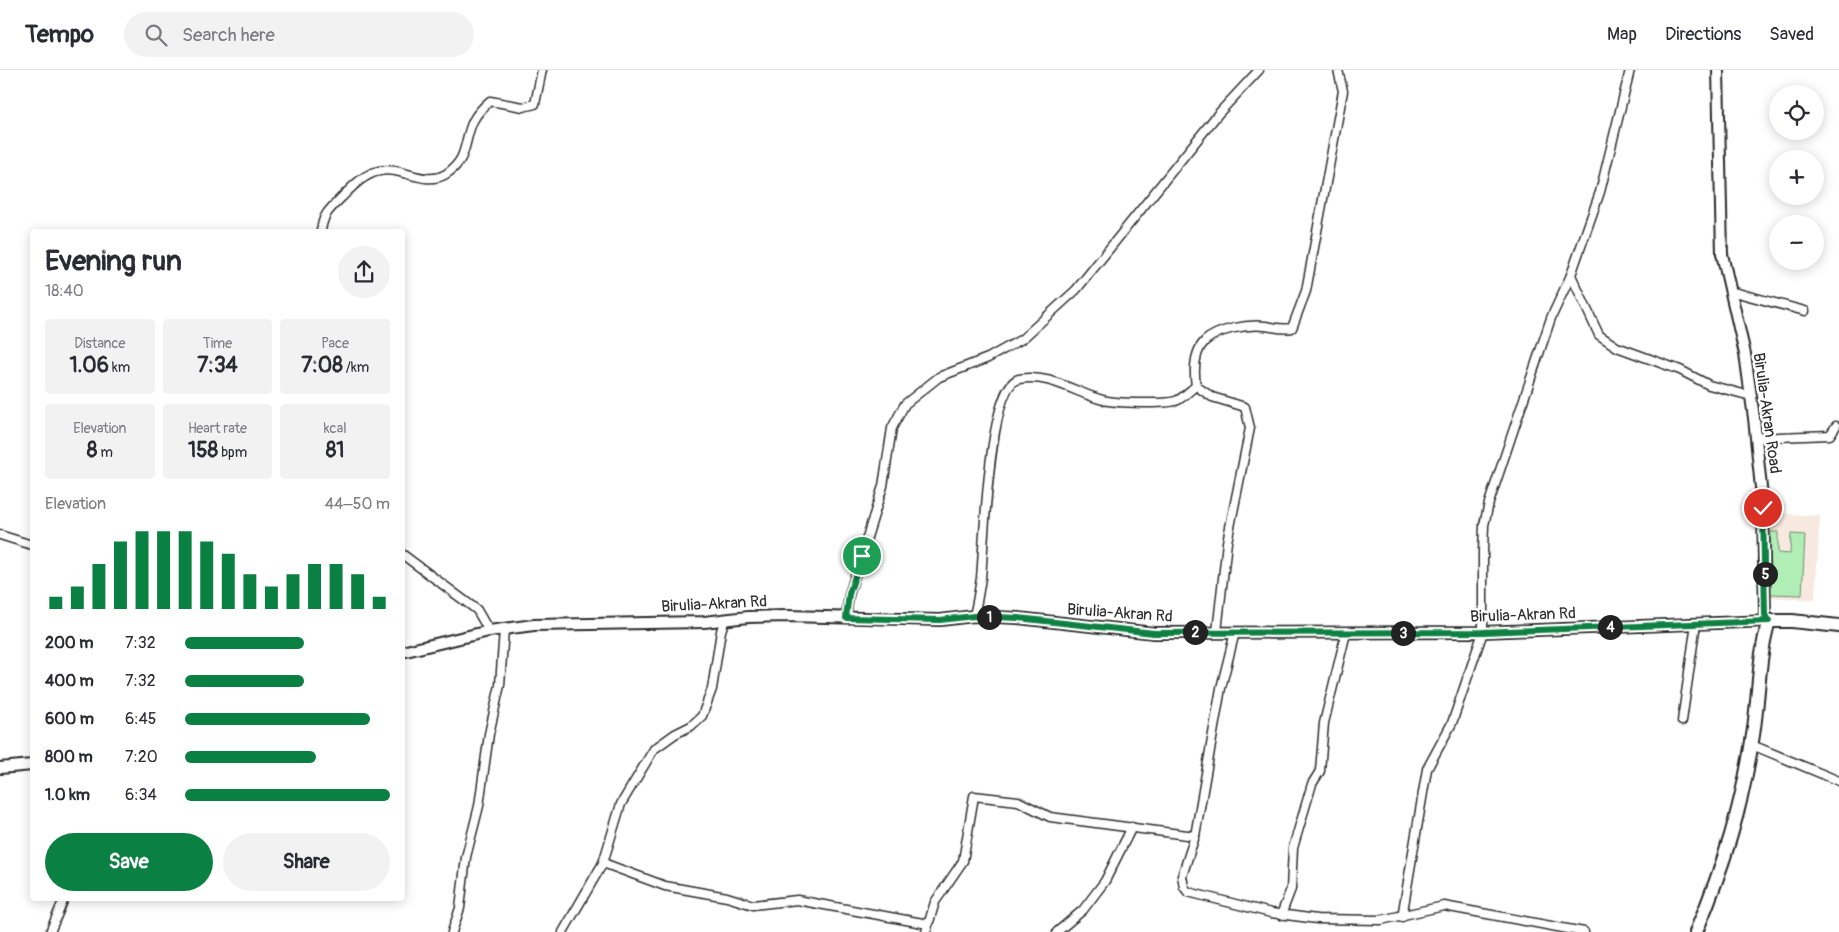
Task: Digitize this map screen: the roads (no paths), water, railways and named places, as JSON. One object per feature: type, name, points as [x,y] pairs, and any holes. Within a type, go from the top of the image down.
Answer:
[{"type":"highway","name":"Birulia-Akran Rd","points":[[1769,621],[1792,621],[1839,626]]},
{"type":"highway","name":"Birulia-Akran Road","points":[[1696,932],[1727,853],[1752,745],[1769,621]]},
{"type":"street","points":[[321,229],[323,217],[357,182],[379,170],[425,179],[445,175],[462,160],[472,122],[480,110],[490,101],[523,107],[535,104],[542,70]]},
{"type":"street","points":[[846,618],[849,594],[883,486],[892,428],[905,404],[938,377],[988,358],[1022,339],[1076,290],[1218,114],[1259,70]]},
{"type":"street","points":[[1217,632],[1227,542],[1250,428],[1245,407],[1212,397],[1196,386],[1194,370],[1205,342],[1218,334],[1238,328],[1265,326],[1282,330],[1292,328],[1306,291],[1343,91],[1338,70]]},
{"type":"street","points":[[1402,917],[1427,769],[1452,723],[1483,632],[1484,546],[1489,503],[1551,318],[1571,275],[1600,192],[1630,70]]},
{"type":"street","name":"Birulia-Akran Road","points":[[1718,70],[1722,254],[1744,354],[1751,396],[1763,508],[1765,615],[1769,621]]},
{"type":"street","points":[[1571,275],[1599,335],[1618,347],[1680,370],[1709,385],[1751,396]]},
{"type":"street","points":[[1730,291],[1805,311]]},
{"type":"street","points":[[974,616],[980,580],[988,477],[1003,398],[1010,385],[1018,379],[1050,380],[1104,400],[1141,403],[1177,401],[1196,386]]},
{"type":"street","points":[[1756,438],[1830,434],[1836,426]]},
{"type":"street","points":[[0,535],[30,544]]},
{"type":"street","points":[[405,556],[477,610],[489,630]]},
{"type":"street","name":"Birulia-Akran Rd","points":[[405,651],[489,630],[542,625],[704,622],[787,616],[940,620],[974,616],[1018,618],[1154,633],[1483,632],[1769,621]]},
{"type":"street","points":[[563,932],[603,864],[622,804],[654,749],[674,734],[691,726],[702,716],[712,689],[720,631],[725,619]]},
{"type":"street","points":[[1682,721],[1696,623]]},
{"type":"street","points":[[452,932],[460,908],[466,858],[479,806],[488,734],[500,685],[504,629]]},
{"type":"street","points":[[1235,632],[1221,688],[1195,836],[1182,876],[1184,887],[1188,892],[1281,914],[1361,921],[1402,917],[1444,906],[1584,932]]},
{"type":"street","points":[[1281,914],[1291,889],[1294,848],[1312,784],[1320,771],[1324,722],[1346,633]]},
{"type":"street","points":[[1752,745],[1839,781]]},
{"type":"street","points":[[0,768],[30,765]]},
{"type":"street","points":[[603,864],[665,886],[727,897],[753,905],[797,900],[927,928],[935,902],[963,861],[974,796],[1018,801],[1030,805],[1050,817],[1132,826],[1195,836]]},
{"type":"street","points":[[1057,932],[1083,910],[1105,881],[1132,826]]},
{"type":"street","points":[[50,932],[63,901]]}]
